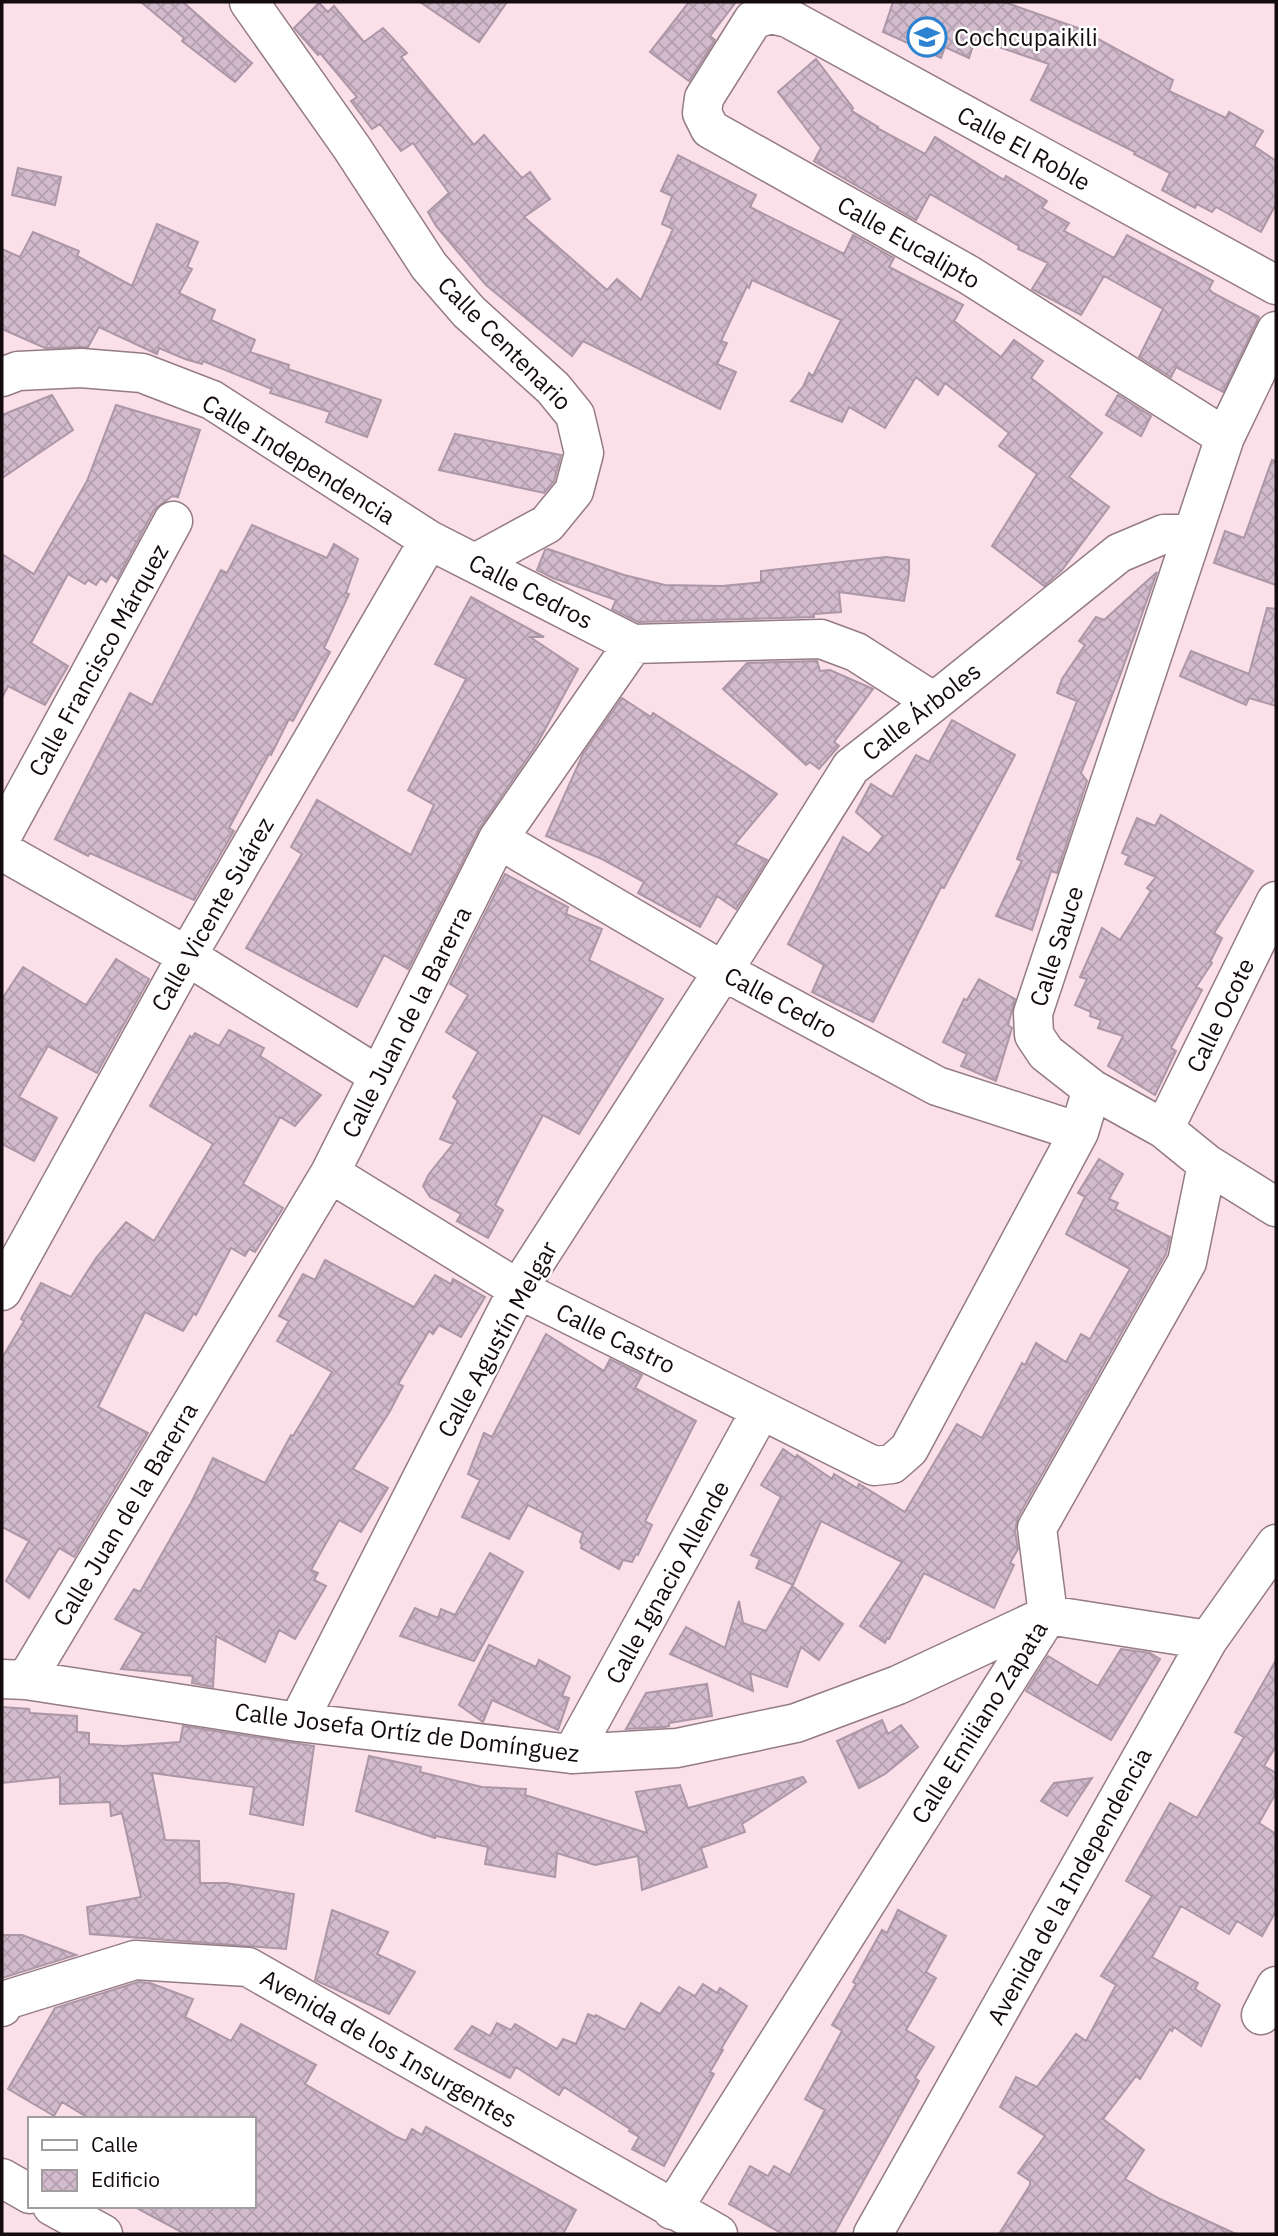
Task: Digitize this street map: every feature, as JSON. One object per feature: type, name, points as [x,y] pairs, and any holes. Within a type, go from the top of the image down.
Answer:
[{"type":"street","name":"Calle Centenario","points":[[249,2],[352,149],[429,266],[469,312],[553,388],[575,415],[584,453],[575,491],[547,524],[477,562]]},
{"type":"street","name":"Calle El Roble","points":[[771,14],[788,18],[1276,285]]},
{"type":"street","name":"Calle Eucalipto","points":[[771,14],[753,20],[704,98],[702,113],[710,129],[969,275],[1225,437]]},
{"type":"street","points":[[1225,437],[1276,331]]},
{"type":"street","name":"Calle Independencia","points":[[2,377],[18,371],[81,368],[142,373],[212,401],[429,540]]},
{"type":"street","name":"Calle Sauce","points":[[1092,1089],[1045,1053],[1034,1035],[1033,1013],[1225,437]]},
{"type":"street","name":"Calle Francisco Márquez","points":[[2,836],[173,521]]},
{"type":"street","name":"Calle Árboles","points":[[723,971],[850,767],[1119,553],[1164,534],[1192,534]]},
{"type":"street","name":"Calle Cedros","points":[[429,540],[477,562],[633,644]]},
{"type":"street","name":"Calle Vicente Suárez","points":[[2,1291],[187,956],[429,540]]},
{"type":"street","points":[[633,644],[821,639],[856,652],[934,702]]},
{"type":"street","name":"Calle Juan de la Barerra","points":[[14,1680],[330,1173],[498,839],[633,644]]},
{"type":"street","name":"Calle Cedro","points":[[498,839],[723,971],[937,1086],[1079,1132]]},
{"type":"street","points":[[2,851],[187,956],[379,1076]]},
{"type":"street","name":"Calle Ocote","points":[[1164,1129],[1276,901]]},
{"type":"street","name":"Calle Agustín Melgar","points":[[298,1722],[518,1289],[723,971]]},
{"type":"street","points":[[1079,1132],[1092,1089],[1164,1129],[1207,1164],[1276,1207]]},
{"type":"street","name":"Calle Castro","points":[[330,1173],[518,1289],[874,1466],[892,1464],[909,1450],[1079,1132]]},
{"type":"street","name":"Calle Emiliano Zapata","points":[[672,2210],[1048,1615],[1037,1528],[1186,1262],[1207,1164]]},
{"type":"street","name":"Calle Ignacio Allende","points":[[572,1754],[761,1410]]},
{"type":"street","name":"Avenida de la Independencia","points":[[873,2234],[1208,1640],[1276,1544]]},
{"type":"street","points":[[1048,1615],[1208,1640]]},
{"type":"street","name":"Calle Josefa Ortíz de Domínguez","points":[[14,1680],[298,1722],[572,1754],[677,1748],[796,1723],[898,1685],[1048,1615]]},
{"type":"street","name":"Avenida de los Insurgentes","points":[[3,2003],[135,1960],[248,1967],[718,2234]]},
{"type":"street","points":[[2,2178],[28,2193]]},
{"type":"street","points":[[56,2208],[103,2234]]},
{"type":"building","points":[[141,2],[183,2],[252,63],[235,82],[182,41],[184,38]]},
{"type":"building","points":[[420,2],[507,2],[479,42]]},
{"type":"building","points":[[689,2],[736,2],[710,36],[715,40],[689,81],[650,52]]},
{"type":"building","points":[[893,2],[1004,2],[1078,28],[1173,80],[1169,91],[1226,118],[1229,112],[1263,131],[1254,146],[1276,161],[1276,204],[1261,232],[1216,207],[1212,212],[1197,204],[1195,208],[1162,190],[1170,173],[1134,154],[1135,152],[1031,100],[1049,64],[975,39],[969,58],[945,47],[941,58],[883,32]]},
{"type":"building","points":[[319,3],[328,12],[334,6],[364,42],[383,28],[407,53],[401,57],[474,145],[484,135],[522,178],[530,172],[550,199],[524,217],[607,290],[617,279],[641,300],[673,229],[662,224],[672,196],[661,191],[678,155],[756,195],[750,207],[844,254],[853,235],[894,258],[889,267],[963,305],[954,321],[1001,357],[1014,340],[1043,361],[1031,378],[1102,433],[1069,477],[1109,507],[1062,570],[1044,586],[992,546],[1037,474],[999,446],[1009,433],[945,383],[938,395],[916,377],[885,428],[849,407],[842,422],[791,401],[803,387],[809,373],[813,376],[841,320],[752,280],[721,341],[727,343],[717,364],[736,372],[720,409],[583,341],[572,356],[486,285],[436,226],[428,212],[449,193],[413,143],[401,151],[380,124],[372,129],[351,101],[357,97],[320,53],[318,55],[294,28]]},
{"type":"building","points":[[816,59],[853,108],[852,111],[877,128],[925,154],[935,137],[1004,180],[1006,176],[1047,201],[1042,208],[1069,223],[1064,231],[1114,258],[1127,235],[1213,281],[1209,289],[1213,293],[1259,317],[1223,392],[1176,367],[1171,377],[1139,357],[1163,309],[1104,276],[1081,315],[1032,289],[1048,263],[1018,249],[1019,246],[930,194],[916,220],[814,161],[821,148],[778,92]]},
{"type":"building","points":[[18,168],[61,177],[55,205],[12,195]]},
{"type":"building","points":[[157,224],[198,242],[187,267],[192,269],[179,293],[215,310],[211,320],[255,340],[250,352],[289,365],[288,369],[381,400],[367,437],[326,422],[330,412],[270,393],[272,389],[203,361],[202,364],[185,359],[159,348],[157,354],[99,327],[88,347],[45,348],[2,329],[2,249],[20,257],[33,232],[79,251],[77,256],[132,286]]},
{"type":"building","points":[[52,395],[73,430],[2,478],[2,415]]},
{"type":"building","points":[[1118,395],[1151,416],[1141,436],[1106,415]]},
{"type":"building","points":[[116,405],[200,430],[178,497],[172,496],[154,510],[117,579],[111,574],[106,582],[101,578],[96,585],[88,580],[85,584],[68,574],[31,643],[68,666],[45,705],[8,686],[2,698],[2,554],[34,574],[87,481]]},
{"type":"building","points":[[455,434],[561,455],[554,481],[544,493],[439,470]]},
{"type":"building","points":[[1272,460],[1276,461],[1276,585],[1214,563],[1225,531],[1244,538]]},
{"type":"building","points":[[252,525],[327,558],[334,544],[358,559],[346,593],[349,594],[324,648],[330,652],[293,721],[289,719],[271,755],[269,754],[229,828],[234,831],[194,900],[90,853],[88,856],[55,839],[130,693],[152,705],[221,570],[227,573]]},
{"type":"building","points":[[545,550],[624,575],[665,585],[722,586],[765,582],[761,582],[761,571],[886,557],[909,560],[909,573],[904,601],[839,592],[841,612],[814,614],[814,617],[638,622],[612,609],[616,600],[537,570]]},
{"type":"building","points":[[1157,572],[1081,773],[1087,781],[1057,873],[1051,871],[1032,930],[996,916],[1022,861],[1017,859],[1077,701],[1057,693],[1062,679],[1085,645],[1079,641],[1096,617],[1104,620]]},
{"type":"building","points":[[471,597],[544,637],[530,637],[578,669],[537,744],[479,829],[408,969],[384,955],[357,1007],[246,948],[302,854],[291,847],[317,800],[411,855],[434,805],[408,790],[466,679],[435,664]]},
{"type":"building","points":[[1267,608],[1276,609],[1276,706],[1249,698],[1246,705],[1180,676],[1191,651],[1249,674]]},
{"type":"building","points":[[817,661],[820,671],[830,670],[873,689],[834,742],[839,746],[819,769],[810,762],[806,765],[723,689],[747,663]]},
{"type":"building","points":[[622,698],[651,717],[653,713],[777,794],[735,844],[767,860],[736,909],[717,896],[700,927],[638,893],[644,882],[602,859],[546,836],[583,754]]},
{"type":"building","points":[[952,720],[1015,755],[944,888],[941,887],[873,1022],[812,992],[824,965],[788,944],[843,837],[869,854],[883,836],[856,812],[871,784],[892,797],[916,755],[929,762]]},
{"type":"building","points":[[1161,815],[1253,871],[1214,933],[1222,938],[1210,962],[1212,963],[1196,987],[1202,990],[1171,1048],[1176,1051],[1155,1095],[1108,1066],[1123,1036],[1098,1028],[1101,1020],[1075,1005],[1087,979],[1080,977],[1102,928],[1120,940],[1151,891],[1147,888],[1156,877],[1125,864],[1129,856],[1122,853],[1137,818],[1155,826]]},
{"type":"building","points":[[505,874],[568,907],[566,914],[602,929],[589,960],[663,999],[579,1134],[543,1115],[495,1205],[503,1210],[488,1238],[457,1221],[461,1214],[430,1197],[423,1186],[453,1144],[440,1139],[458,1101],[453,1097],[478,1052],[446,1032],[468,995],[450,984]]},
{"type":"building","points":[[116,959],[149,979],[97,1073],[48,1046],[19,1097],[57,1118],[34,1161],[2,1144],[2,999],[23,967],[86,1005]]},
{"type":"building","points":[[979,979],[1015,999],[1008,1025],[1012,1028],[996,1081],[961,1066],[967,1054],[943,1042],[964,999],[967,1000]]},
{"type":"building","points":[[229,1030],[264,1048],[260,1056],[321,1095],[295,1126],[280,1117],[243,1184],[283,1208],[255,1252],[249,1249],[245,1256],[231,1248],[196,1315],[194,1313],[183,1331],[145,1312],[98,1407],[148,1433],[74,1557],[59,1548],[29,1598],[6,1581],[29,1541],[2,1527],[2,1358],[24,1321],[21,1319],[41,1283],[71,1297],[96,1258],[126,1222],[154,1241],[213,1144],[150,1106],[190,1036],[192,1038],[195,1033],[219,1046]]},
{"type":"building","points":[[1099,1159],[1123,1174],[1109,1199],[1118,1203],[1115,1209],[1170,1237],[1166,1254],[1018,1517],[1015,1531],[1018,1549],[1010,1563],[1014,1565],[994,1608],[924,1573],[885,1643],[860,1626],[902,1562],[821,1521],[793,1585],[756,1568],[760,1559],[751,1555],[781,1497],[761,1485],[783,1449],[796,1458],[797,1455],[832,1479],[834,1474],[857,1488],[859,1484],[905,1512],[957,1424],[982,1438],[1022,1363],[1025,1365],[1036,1343],[1066,1362],[1081,1334],[1090,1339],[1130,1269],[1066,1234],[1085,1197],[1078,1193]]},
{"type":"building","points":[[325,1260],[414,1307],[435,1275],[451,1284],[453,1279],[485,1297],[461,1337],[439,1325],[433,1334],[429,1331],[398,1384],[403,1386],[390,1411],[353,1469],[388,1488],[361,1532],[339,1520],[311,1570],[318,1573],[314,1580],[326,1586],[295,1639],[279,1630],[265,1662],[216,1636],[213,1687],[192,1683],[193,1676],[121,1669],[143,1633],[115,1619],[134,1589],[140,1592],[191,1503],[213,1458],[265,1483],[291,1435],[293,1436],[332,1372],[277,1341],[289,1321],[279,1316],[303,1274],[315,1280]]},
{"type":"building","points":[[546,1334],[604,1371],[610,1359],[642,1375],[635,1388],[696,1421],[645,1521],[652,1525],[638,1555],[636,1554],[632,1562],[623,1560],[619,1569],[581,1548],[583,1533],[528,1505],[509,1539],[462,1517],[480,1480],[468,1474],[484,1433],[492,1437]]},
{"type":"building","points":[[490,1553],[523,1572],[474,1661],[400,1636],[415,1608],[438,1618],[441,1609],[455,1615]]},
{"type":"building","points":[[792,1586],[843,1624],[819,1660],[801,1647],[787,1687],[750,1673],[753,1691],[670,1654],[686,1627],[725,1648],[739,1601],[743,1623],[766,1631]]},
{"type":"building","points":[[489,1645],[536,1667],[539,1660],[570,1677],[562,1696],[569,1698],[558,1730],[492,1700],[483,1722],[459,1705]]},
{"type":"building","points":[[1121,1649],[1150,1653],[1160,1659],[1111,1740],[1026,1691],[1048,1656],[1098,1686]]},
{"type":"building","points":[[1276,1660],[1276,1746],[1264,1766],[1276,1773],[1276,1793],[1259,1823],[1276,1834],[1276,1911],[1262,1936],[1237,1921],[1229,1934],[1181,1906],[1152,1957],[1198,1983],[1195,1989],[1220,2005],[1201,2046],[1174,2027],[1172,2031],[1170,2029],[1140,2079],[1136,2076],[1103,2119],[1144,2150],[1125,2179],[1160,2199],[1236,2234],[999,2234],[1030,2185],[1030,2181],[1018,2173],[1045,2136],[1000,2107],[1016,2077],[1037,2087],[1076,2034],[1086,2041],[1116,1985],[1101,1976],[1152,1896],[1126,1881],[1170,1803],[1197,1818],[1244,1737],[1235,1732]]},
{"type":"building","points":[[707,1684],[712,1716],[669,1723],[669,1726],[665,1727],[626,1729],[646,1693]]},
{"type":"building","points":[[2,1707],[29,1709],[30,1713],[77,1716],[77,1732],[89,1733],[89,1744],[124,1746],[180,1742],[183,1726],[314,1746],[303,1825],[250,1814],[254,1787],[152,1773],[165,1840],[199,1841],[200,1883],[226,1883],[294,1894],[286,1949],[90,1934],[87,1907],[141,1897],[122,1813],[111,1816],[110,1802],[60,1804],[60,1777],[2,1783]]},
{"type":"building","points":[[882,1720],[888,1734],[901,1725],[918,1747],[885,1774],[859,1788],[837,1741]]},
{"type":"building","points":[[369,1756],[421,1767],[420,1772],[482,1787],[526,1789],[525,1795],[647,1833],[636,1792],[680,1785],[688,1808],[803,1777],[806,1782],[742,1824],[745,1832],[701,1848],[707,1867],[642,1890],[638,1856],[595,1865],[557,1853],[555,1877],[485,1864],[488,1847],[436,1836],[435,1838],[356,1811]]},
{"type":"building","points":[[1092,1778],[1067,1816],[1041,1801],[1054,1783]]},
{"type":"building","points":[[332,1910],[388,1932],[377,1954],[415,1972],[389,2014],[315,1980]]},
{"type":"building","points":[[898,1910],[946,1936],[926,1972],[936,1978],[906,2030],[934,2047],[915,2078],[919,2081],[834,2234],[783,2234],[729,2204],[750,2166],[768,2176],[774,2166],[790,2175],[825,2110],[805,2099],[842,2031],[832,2025],[856,1984],[853,1982],[882,1930],[887,1933]]},
{"type":"building","points":[[2,1935],[22,1935],[76,1955],[2,1978]]},
{"type":"building","points":[[138,1982],[150,1983],[193,1999],[185,2017],[231,2041],[241,2024],[316,2065],[305,2084],[397,2137],[406,2141],[412,2129],[422,2135],[426,2127],[576,2210],[563,2234],[185,2234],[137,2208],[256,2208],[256,2117],[87,2117],[62,2102],[54,2116],[8,2089],[55,2008]]},
{"type":"building","points":[[703,1984],[717,1993],[720,1988],[747,2006],[721,2049],[723,2050],[710,2072],[714,2074],[664,2166],[632,2149],[639,2137],[629,2131],[630,2129],[564,2087],[559,2095],[516,2067],[510,2078],[455,2049],[472,2026],[490,2036],[497,2023],[511,2030],[515,2024],[557,2049],[563,2039],[576,2044],[588,2014],[595,2017],[596,2015],[625,2030],[641,2003],[660,2014],[679,1987],[695,1996]]},
{"type":"place","name":"Cochcupaikili","points":[[927,37]]}]
